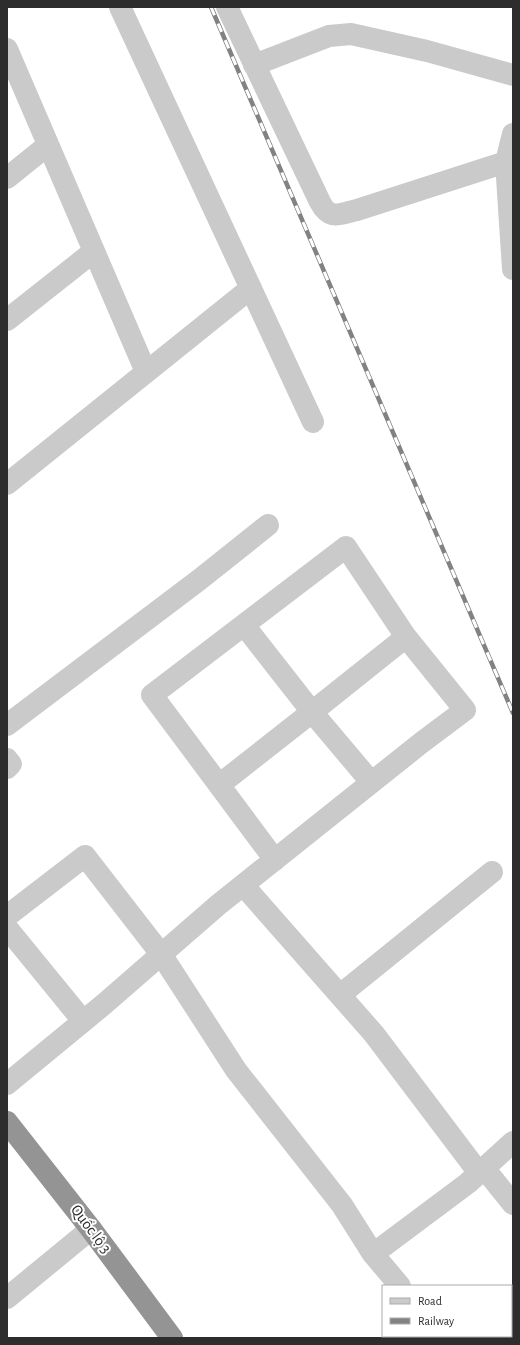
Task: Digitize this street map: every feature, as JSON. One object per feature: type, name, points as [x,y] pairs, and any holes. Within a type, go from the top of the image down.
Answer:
[{"type":"highway","name":"Quốc lộ 3","points":[[7,1122],[92,1230],[172,1338]]},
{"type":"street","points":[[120,7],[313,422]]},
{"type":"street","points":[[227,7],[320,202],[328,214],[333,215],[357,210],[506,162]]},
{"type":"street","points":[[254,65],[329,36],[351,34],[427,51],[513,75]]},
{"type":"street","points":[[7,49],[93,252],[146,372]]},
{"type":"street","points":[[513,134],[506,162],[513,269]]},
{"type":"street","points":[[7,178],[48,145]]},
{"type":"street","points":[[7,320],[93,252]]},
{"type":"street","points":[[7,484],[251,288]]},
{"type":"street","points":[[7,725],[199,580],[268,525]]},
{"type":"street","points":[[7,1084],[243,884],[275,860],[420,743],[465,710],[406,637],[346,547],[152,695],[275,860]]},
{"type":"street","points":[[244,625],[312,712],[371,782]]},
{"type":"street","points":[[219,785],[406,637]]},
{"type":"street","points":[[7,759],[12,764],[7,768]]},
{"type":"street","points":[[7,916],[86,856],[161,954],[236,1070],[342,1205],[373,1254],[399,1285]]},
{"type":"street","points":[[340,996],[492,872]]},
{"type":"street","points":[[243,884],[374,1034],[482,1171],[513,1204]]},
{"type":"street","points":[[7,928],[83,1021]]},
{"type":"street","points":[[373,1254],[462,1188],[513,1142]]},
{"type":"street","points":[[7,1298],[92,1230]]},
{"type":"railway","points":[[211,7],[513,713]]}]
